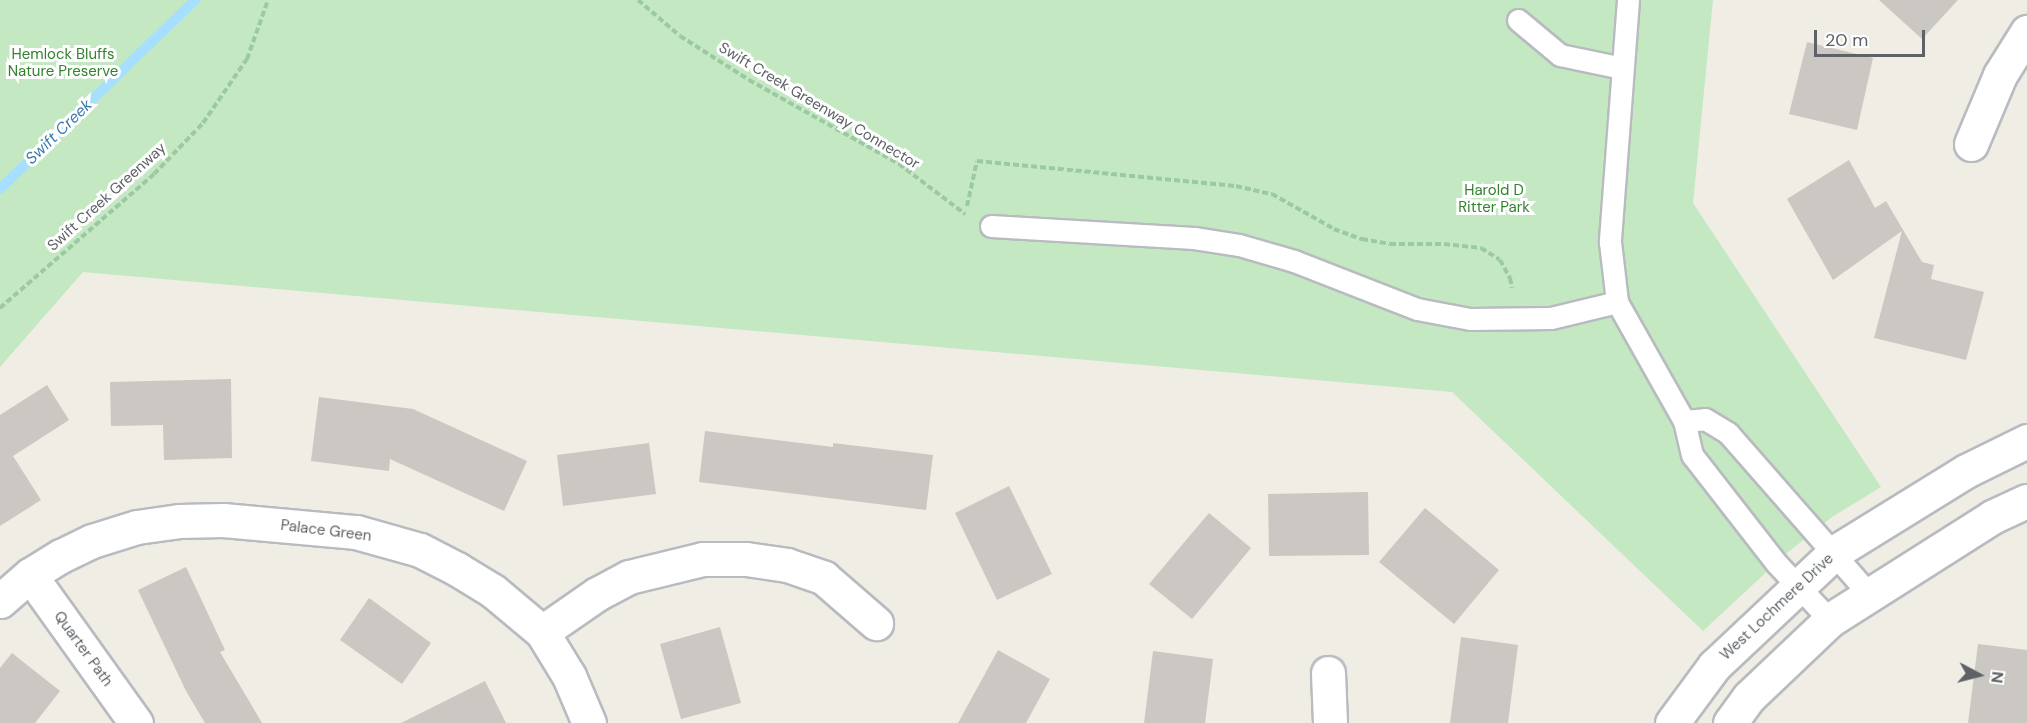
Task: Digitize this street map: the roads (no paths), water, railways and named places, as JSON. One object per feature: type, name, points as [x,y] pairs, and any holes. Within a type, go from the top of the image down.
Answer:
[{"type":"street","points":[[1971,144],[2000,75],[2027,32]]},
{"type":"street","name":"West Lochmere Drive","points":[[1672,723],[1714,666],[1835,552],[1966,471],[2027,441]]},
{"type":"street","points":[[1730,723],[1749,697],[1830,620],[1992,517],[2027,501]]},
{"type":"street","name":"Palace Green","points":[[0,601],[30,574],[92,541],[137,527],[178,521],[223,520],[334,530],[386,539],[420,550],[493,591],[542,632],[569,676],[589,723]]},
{"type":"street","points":[[542,632],[597,594],[629,577],[703,559],[747,559],[787,565],[824,578],[876,623]]},
{"type":"street","name":"Quarter Path","points":[[30,574],[136,723]]},
{"type":"street","points":[[1328,673],[1330,723]]},
{"type":"lane","points":[[1628,0],[1610,242],[1617,302],[1684,421],[1692,455],[1797,586],[1830,620]]},
{"type":"lane","points":[[1518,20],[1560,55],[1622,68]]},
{"type":"lane","points":[[991,226],[1194,238],[1239,245],[1294,261],[1418,309],[1470,319],[1551,318],[1617,302]]},
{"type":"lane","points":[[1684,421],[1705,419],[1728,433],[1835,552],[1869,594]]},
{"type":"waterway","name":"Swift Creek","points":[[0,189],[195,0]]},
{"type":"park label","name":"Hemlock Bluffs Nature Preserve","points":[[63,62]]},
{"type":"park label","name":"Harold D Ritter Park","points":[[1494,198]]}]
